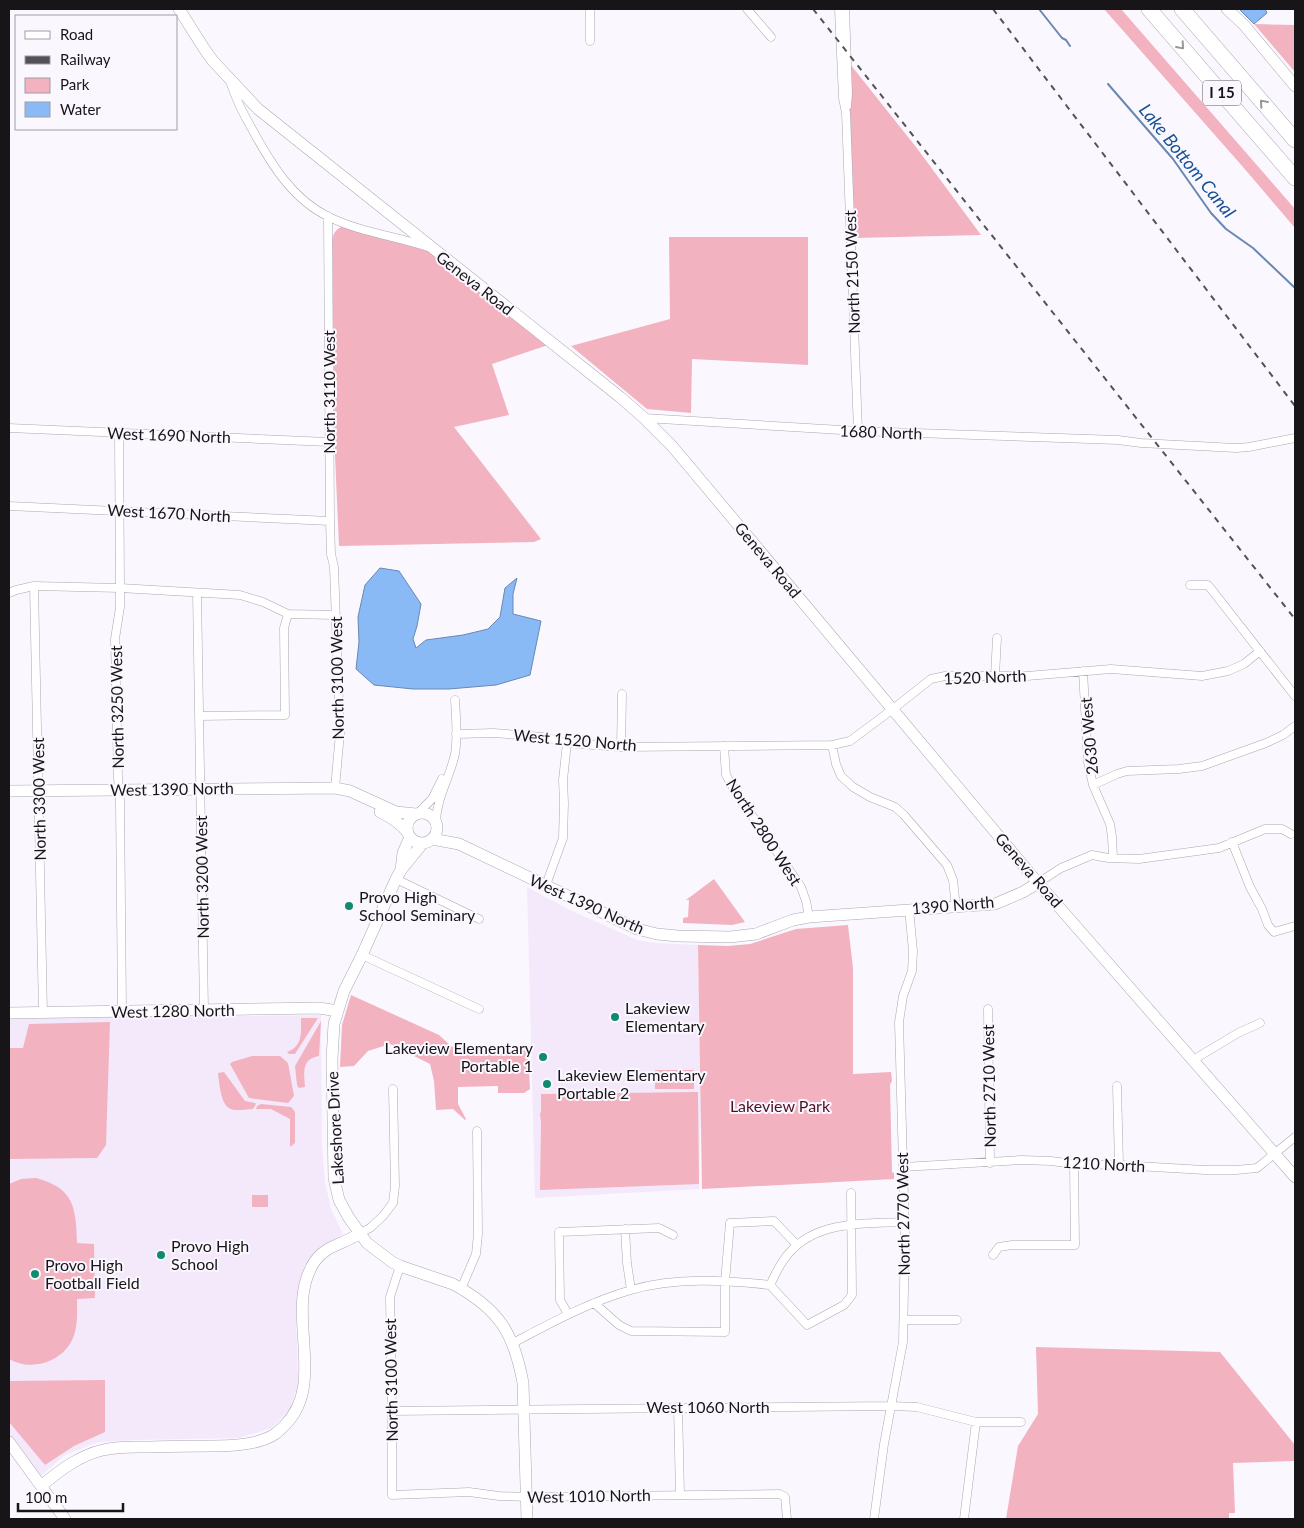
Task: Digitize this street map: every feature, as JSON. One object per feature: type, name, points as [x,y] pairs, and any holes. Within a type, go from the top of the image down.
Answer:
[{"type":"highway","name":"I 15","points":[[1149,9],[1295,178]]},
{"type":"highway","name":"I 15","points":[[1182,9],[1295,140]]},
{"type":"street","name":"Geneva Road","points":[[179,9],[204,50],[258,109],[620,397],[672,446],[1038,883],[1295,1177]]},
{"type":"street","points":[[590,9],[590,41]]},
{"type":"street","points":[[747,9],[772,37]]},
{"type":"street","name":"North 2150 West","points":[[839,9],[843,98],[846,113]]},
{"type":"street","name":"North 2150 West","points":[[845,9],[848,94],[846,113],[858,432]]},
{"type":"street","points":[[1227,9],[1244,25],[1295,86]]},
{"type":"street","points":[[230,80],[235,99],[274,168],[298,194],[328,216],[352,226],[432,249]]},
{"type":"street","name":"North 3110 West","points":[[328,216],[330,521],[331,554],[334,567]]},
{"type":"street","name":"1680 North","points":[[644,418],[858,432],[1118,440],[1134,438],[1185,441],[1244,448],[1295,438]]},
{"type":"street","name":"West 1690 North","points":[[9,428],[329,442]]},
{"type":"street","name":"North 3250 West","points":[[119,433],[120,607],[115,639],[122,1011]]},
{"type":"street","name":"West 1670 North","points":[[9,506],[330,521]]},
{"type":"street","name":"North 3100 West","points":[[334,567],[340,733],[335,788]]},
{"type":"street","points":[[1190,585],[1208,585],[1295,696]]},
{"type":"street","points":[[9,593],[34,586],[120,588],[240,595],[263,602],[288,614],[335,615]]},
{"type":"street","name":"North 3300 West","points":[[34,586],[42,1013]]},
{"type":"street","name":"North 3200 West","points":[[197,593],[204,1010]]},
{"type":"street","points":[[199,716],[285,715],[284,628],[288,614]]},
{"type":"street","points":[[995,676],[998,638]]},
{"type":"street","name":"1520 North","points":[[724,746],[832,745],[850,741],[931,679],[945,676],[1026,676],[1111,669],[1202,676],[1236,668],[1260,651]]},
{"type":"street","name":"2630 West","points":[[1083,671],[1088,762],[1093,785],[1110,824],[1113,858]]},
{"type":"street","points":[[621,747],[622,694]]},
{"type":"street","points":[[335,788],[347,798],[392,818],[418,842],[427,841],[435,836],[436,812],[455,754],[455,700]]},
{"type":"street","points":[[1093,785],[1127,771],[1180,769],[1202,766],[1266,744],[1284,735],[1295,726]]},
{"type":"street","name":"West 1520 North","points":[[456,734],[504,734],[542,737],[567,743],[621,747],[724,746]]},
{"type":"street","points":[[546,885],[563,838],[563,780],[567,743]]},
{"type":"street","points":[[832,745],[836,764],[842,776],[853,787],[870,797],[895,807],[947,865],[953,880],[956,907]]},
{"type":"street","name":"North 2800 West","points":[[724,746],[726,775],[744,806],[802,887],[809,917]]},
{"type":"street","points":[[409,835],[408,823],[410,819],[432,799],[443,777],[447,775]]},
{"type":"street","name":"West 1390 North","points":[[9,791],[335,788],[350,791],[396,812],[417,814]]},
{"type":"street","points":[[417,814],[429,814],[436,824]]},
{"type":"street","name":"West 1390 North","points":[[436,824],[459,844],[637,929],[657,934],[741,936],[756,934],[793,920],[809,917]]},
{"type":"street","name":"1390 North","points":[[809,917],[995,904],[1023,892],[1061,868],[1092,855],[1139,859],[1218,848],[1265,830],[1282,829],[1291,834]]},
{"type":"street","name":"Lakeshore Drive","points":[[409,835],[399,874],[344,991],[334,1024],[332,1043],[334,1178],[339,1200],[367,1243],[400,1266],[453,1284],[462,1289],[483,1303],[505,1327],[513,1343],[524,1383],[527,1519]]},
{"type":"street","name":"West 1390 North","points":[[427,841],[459,844]]},
{"type":"street","name":"Lakeshore Drive","points":[[399,874],[427,841]]},
{"type":"street","points":[[1232,842],[1268,925],[1274,932],[1295,926]]},
{"type":"street","points":[[399,874],[479,919]]},
{"type":"street","name":"North 2770 West","points":[[874,1519],[884,1444],[903,1342],[904,1222],[899,1022],[903,996],[912,971],[913,951],[909,909]]},
{"type":"street","points":[[362,955],[479,1009]]},
{"type":"street","name":"West 1280 North","points":[[9,1013],[319,1008],[338,1011]]},
{"type":"street","name":"North 2710 West","points":[[988,1009],[990,1163]]},
{"type":"street","points":[[1193,1060],[1238,1033],[1260,1023]]},
{"type":"street","points":[[1118,1086],[1119,1165]]},
{"type":"street","points":[[41,1486],[57,1472],[102,1450],[123,1447],[235,1446],[255,1442],[275,1434],[293,1418],[300,1403],[304,1383],[303,1297],[307,1276],[316,1259],[328,1248],[370,1228],[384,1216],[393,1203],[395,1186],[393,1088]]},
{"type":"street","points":[[462,1289],[476,1254],[478,1234],[477,1131]]},
{"type":"street","name":"1210 North","points":[[903,1167],[1022,1160],[1074,1164],[1236,1170],[1258,1168],[1295,1137]]},
{"type":"street","points":[[993,1255],[999,1247],[1012,1245],[1074,1245],[1074,1164]]},
{"type":"street","points":[[513,1343],[568,1314],[631,1290],[661,1284],[700,1281],[770,1285],[807,1325],[844,1305],[852,1295],[851,1193]]},
{"type":"street","points":[[594,1303],[619,1325],[631,1331],[725,1332],[724,1282],[730,1223],[774,1220],[797,1245]]},
{"type":"street","points":[[770,1285],[783,1260],[809,1235],[821,1230],[852,1225],[904,1222]]},
{"type":"street","points":[[568,1314],[560,1300],[559,1232],[659,1228],[673,1235]]},
{"type":"street","points":[[625,1229],[631,1290]]},
{"type":"street","name":"North 3100 West","points":[[392,1495],[390,1298],[400,1266]]},
{"type":"street","points":[[904,1320],[957,1320]]},
{"type":"street","name":"West 1060 North","points":[[392,1411],[891,1406],[917,1407],[976,1422],[1022,1422]]},
{"type":"street","points":[[678,1407],[680,1495]]},
{"type":"street","points":[[964,1519],[976,1422]]},
{"type":"street","points":[[9,1442],[65,1519]]},
{"type":"street","name":"West 1010 North","points":[[392,1495],[469,1492],[527,1497],[780,1494],[785,1498],[787,1519]]},
{"type":"shaded area","name":"Lakeview Elementary","points":[[527,887],[568,909],[637,940],[698,945],[701,1090],[699,1189],[535,1198]]},
{"type":"shaded area","name":"Provo High School","points":[[321,1015],[322,1143],[325,1182],[331,1209],[343,1234],[323,1246],[305,1265],[299,1286],[296,1312],[298,1384],[290,1409],[272,1428],[239,1438],[98,1442],[65,1455],[34,1482],[9,1447],[9,1018]]},
{"type":"green space","points":[[1104,9],[1121,9],[1295,209],[1295,228],[1243,167]]},
{"type":"green space","points":[[1254,24],[1295,25],[1295,72]]},
{"type":"green space","points":[[850,64],[916,147],[981,235],[855,238],[849,116]]},
{"type":"green space","points":[[346,226],[430,252],[548,345],[492,364],[509,415],[454,427],[541,539],[534,542],[339,546],[335,456],[332,240],[336,230]]},
{"type":"green space","points":[[669,237],[808,237],[808,365],[692,359],[691,413],[647,409],[571,346],[670,319]]},
{"type":"green space","points":[[714,879],[745,922],[732,925],[683,923],[683,918],[688,917],[689,900],[686,900]]},
{"type":"green space","name":"Lakeview Park","points":[[848,925],[853,968],[853,1074],[891,1072],[892,1172],[894,1173],[894,1179],[702,1189],[698,945],[728,946],[750,944],[796,929]]},
{"type":"green space","points":[[351,995],[439,1035],[451,1046],[466,1054],[480,1055],[494,1051],[528,1050],[530,1089],[524,1093],[498,1093],[498,1086],[458,1087],[458,1104],[465,1120],[453,1109],[436,1110],[434,1081],[430,1064],[390,1044],[368,1051],[354,1066],[340,1067],[342,1025]]},
{"type":"green space","points":[[301,1018],[318,1018],[295,1054],[289,1054],[287,1052],[296,1046],[300,1038]]},
{"type":"green space","points":[[321,1021],[319,1056],[306,1063],[304,1072],[305,1087],[299,1088],[295,1066]]},
{"type":"green space","points":[[110,1022],[106,1145],[97,1158],[9,1159],[9,1048],[23,1048],[29,1024]]},
{"type":"green space","points":[[252,1056],[280,1056],[288,1063],[294,1096],[288,1103],[249,1098],[230,1064]]},
{"type":"green space","points":[[655,1070],[694,1070],[694,1089],[655,1089]]},
{"type":"green space","points":[[224,1072],[245,1101],[256,1104],[253,1109],[234,1110],[226,1106],[221,1092],[218,1073]]},
{"type":"green space","points":[[698,1092],[699,1184],[540,1190],[541,1094]]},
{"type":"green space","points":[[261,1104],[291,1107],[295,1112],[295,1143],[290,1147],[290,1119],[271,1109],[256,1109]]},
{"type":"green space","points":[[36,1178],[49,1182],[65,1193],[74,1209],[77,1243],[94,1244],[95,1298],[77,1299],[75,1333],[62,1353],[46,1362],[27,1365],[9,1359],[9,1184],[21,1179]]},
{"type":"green space","points":[[252,1195],[268,1195],[268,1207],[252,1207]]},
{"type":"green space","points":[[1036,1347],[1220,1352],[1295,1445],[1295,1460],[1233,1463],[1235,1513],[1229,1513],[1229,1519],[1006,1519],[1018,1446],[1038,1414]]},
{"type":"green space","points":[[105,1380],[105,1432],[74,1446],[45,1465],[9,1422],[9,1381]]},
{"type":"water","points":[[1239,9],[1265,9],[1267,13],[1254,24]]},
{"type":"water","points":[[380,568],[399,571],[421,604],[413,639],[416,648],[426,640],[463,635],[488,629],[500,617],[505,588],[517,578],[513,594],[513,614],[541,621],[530,675],[496,685],[449,689],[413,689],[374,685],[356,669],[359,642],[358,617],[365,585]]},
{"type":"waterway","name":"Lake Bottom Canal","points":[[1039,9],[1070,46]]},
{"type":"waterway","name":"Lake Bottom Canal","points":[[1108,84],[1173,159],[1211,213],[1226,229],[1253,248],[1295,288]]},
{"type":"railway","points":[[813,9],[1295,619]]},
{"type":"railway","points":[[993,9],[1295,406]]},
{"type":"place","name":"Provo High School Seminary","points":[[349,906]]},
{"type":"place","name":"Lakeview Elementary","points":[[615,1017]]},
{"type":"place","name":"Lakeview Elementary Portable 1","points":[[543,1057]]},
{"type":"place","name":"Lakeview Elementary Portable 2","points":[[547,1084]]},
{"type":"place","name":"Provo High School","points":[[161,1255]]},
{"type":"place","name":"Provo High Football Field","points":[[35,1274]]}]
